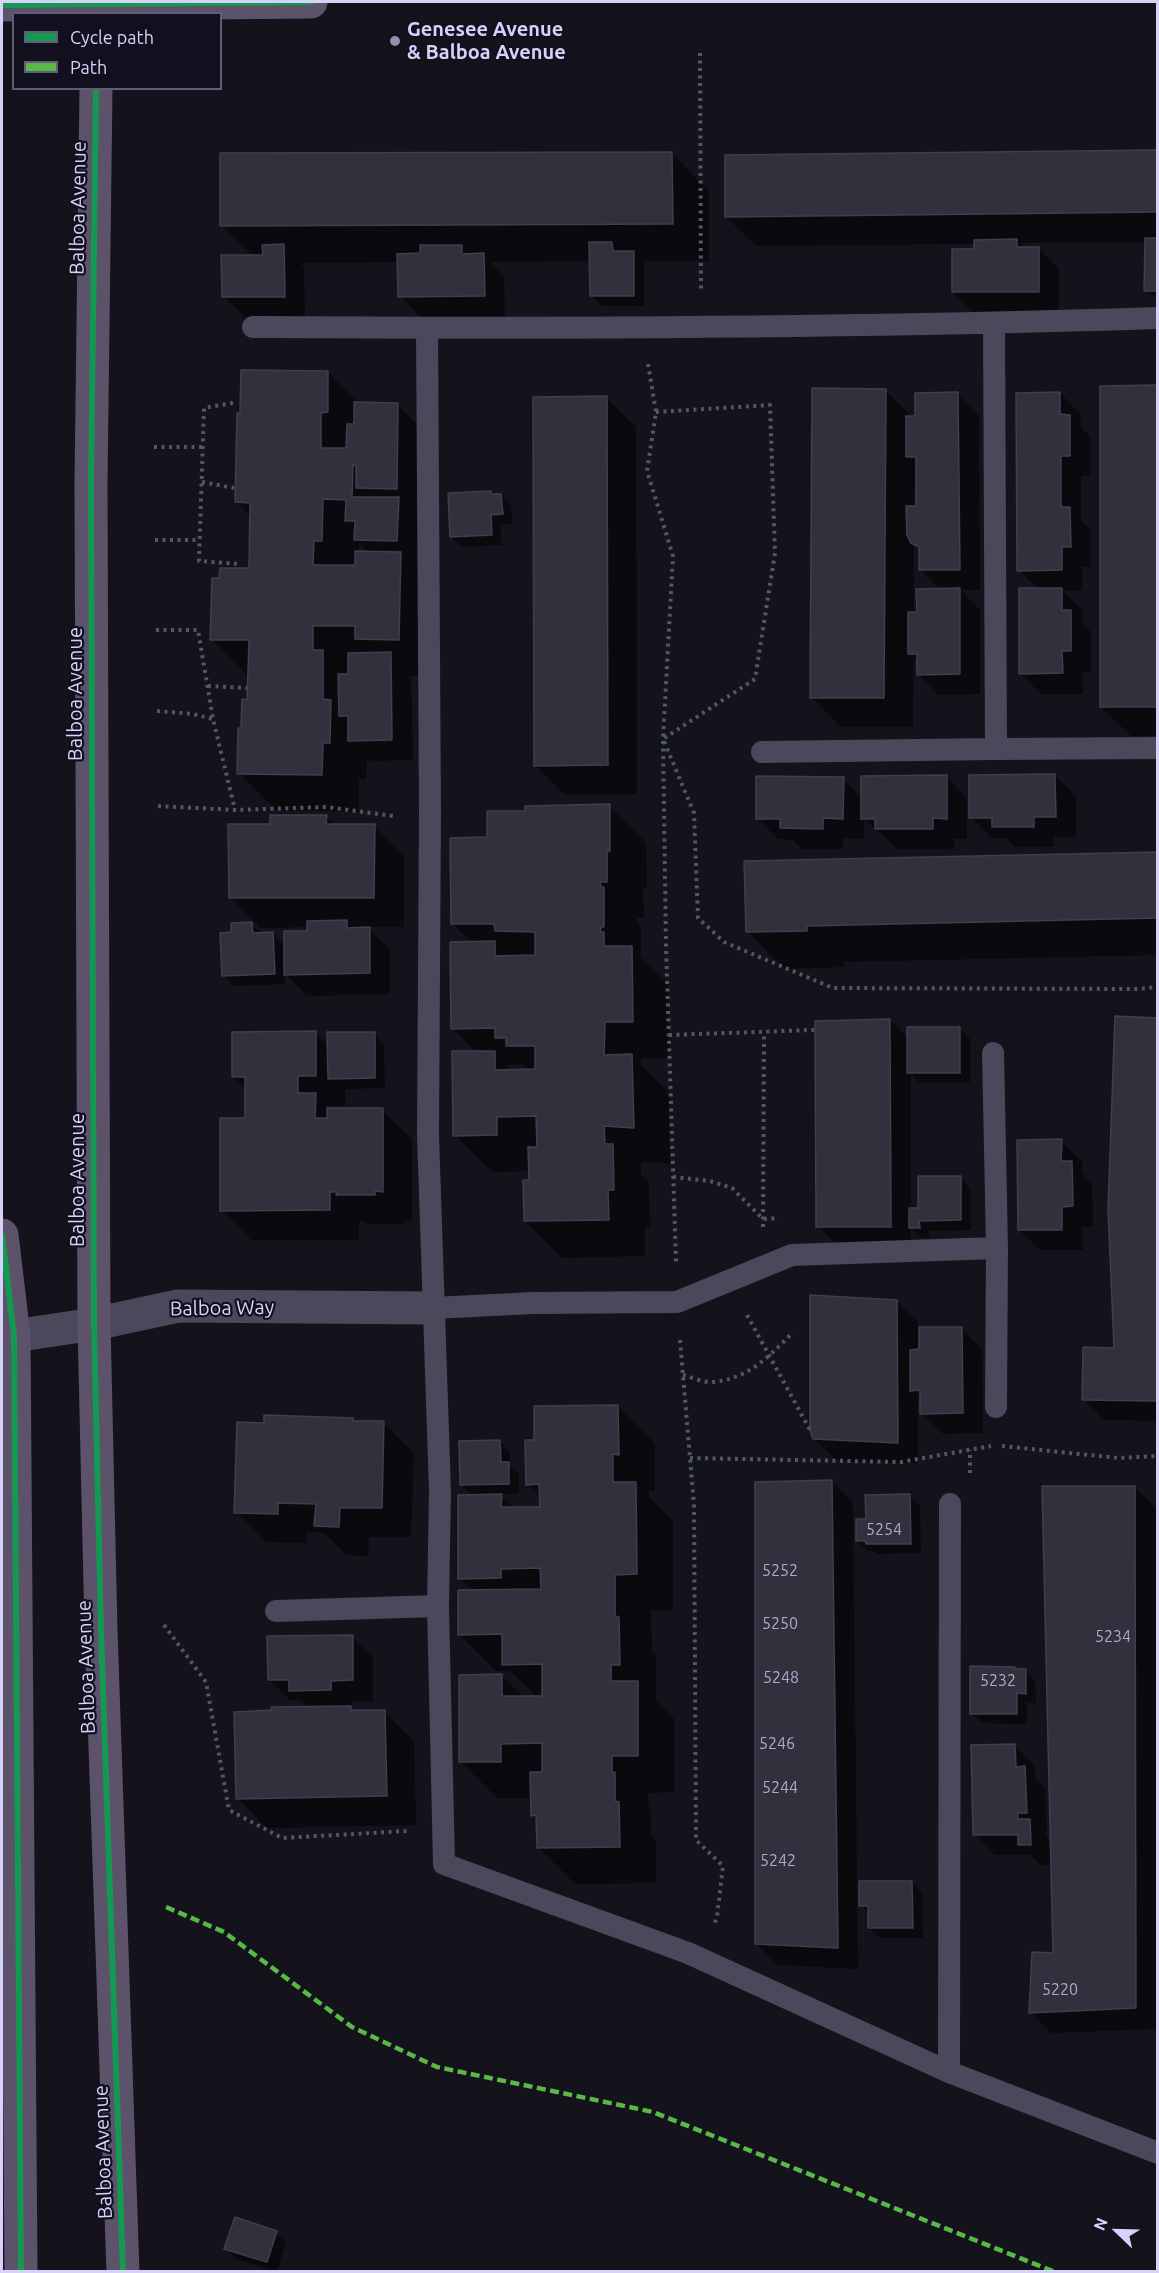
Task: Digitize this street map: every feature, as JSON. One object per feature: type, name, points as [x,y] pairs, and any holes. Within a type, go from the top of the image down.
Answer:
[{"type":"main road","points":[[2,5],[97,7],[311,2]]},
{"type":"main road","name":"Balboa Avenue","points":[[96,90],[91,483],[94,1324],[100,1606],[123,2271]]},
{"type":"main road","points":[[2,1235],[6,1338],[9,1764],[21,2271]]},
{"type":"street","name":"Balboa Way","points":[[6,1338],[94,1324],[178,1306],[433,1308]]},
{"type":"lane","points":[[254,327],[702,328],[994,324],[1158,318]]},
{"type":"lane","points":[[994,324],[996,749]]},
{"type":"lane","points":[[427,328],[430,811],[428,1135],[440,1491],[438,1606],[444,1864],[698,1958],[949,2072],[1158,2153]]},
{"type":"lane","points":[[762,752],[1158,748]]},
{"type":"lane","points":[[993,1053],[997,1248],[996,1407]]},
{"type":"lane","points":[[433,1308],[534,1303],[677,1302],[792,1255],[997,1248]]},
{"type":"lane","points":[[949,2072],[950,1504]]},
{"type":"lane","points":[[276,1611],[438,1606]]},
{"type":"path","points":[[700,53],[702,328]]},
{"type":"path","points":[[642,328],[656,412],[647,471],[673,556],[663,739],[677,1302],[694,1505],[696,1840],[723,1866],[717,1917],[698,1958]]},
{"type":"path","points":[[233,403],[204,408],[200,561],[239,564]]},
{"type":"path","points":[[656,412],[770,405],[775,553],[755,679],[663,739]]},
{"type":"path","points":[[154,447],[202,447]]},
{"type":"path","points":[[202,482],[234,488]]},
{"type":"path","points":[[155,540],[200,540]]},
{"type":"path","points":[[156,630],[198,630],[213,719],[235,810]]},
{"type":"path","points":[[208,686],[247,688]]},
{"type":"path","points":[[157,711],[193,714],[213,719]]},
{"type":"path","points":[[663,739],[694,813],[698,918],[724,942],[833,988],[1138,989],[1158,987]]},
{"type":"path","points":[[158,806],[235,810],[327,807],[397,816],[430,811]]},
{"type":"path","points":[[669,1035],[814,1030]]},
{"type":"path","points":[[764,1032],[763,1219],[767,1266]]},
{"type":"path","points":[[673,1177],[710,1181],[732,1188],[763,1219]]},
{"type":"path","points":[[763,1219],[784,1217]]},
{"type":"path","points":[[733,1279],[749,1319],[810,1430]]},
{"type":"path","points":[[683,1374],[709,1383],[744,1375],[769,1357],[793,1332]]},
{"type":"path","points":[[690,1458],[902,1462],[994,1446],[1118,1458],[1158,1456]]},
{"type":"path","points":[[164,1625],[206,1683],[229,1810],[282,1838],[444,1831]]},
{"type":"building","points":[[1158,150],[1158,212],[725,217],[725,155]]},
{"type":"building","points":[[672,152],[673,224],[220,226],[220,153]]},
{"type":"building","points":[[1145,238],[1158,238],[1158,291],[1144,291]]},
{"type":"building","points":[[1017,239],[1017,247],[1039,247],[1039,292],[952,292],[952,249],[974,249],[974,240]]},
{"type":"building","points":[[589,242],[612,242],[613,251],[634,251],[634,296],[590,296]]},
{"type":"building","points":[[284,244],[285,297],[222,297],[221,255],[263,255],[262,245]]},
{"type":"building","points":[[420,245],[462,245],[462,254],[484,253],[485,296],[398,297],[397,254],[420,253]]},
{"type":"building","points":[[241,370],[328,371],[328,412],[321,413],[321,448],[346,448],[347,424],[354,424],[354,402],[398,403],[397,489],[356,488],[356,466],[353,465],[352,497],[399,497],[397,541],[354,540],[355,521],[345,521],[346,500],[323,499],[322,541],[314,541],[313,565],[355,565],[355,551],[401,552],[399,640],[355,639],[355,626],[313,626],[313,650],[323,650],[323,699],[331,700],[330,743],[323,743],[322,775],[237,774],[238,728],[241,728],[242,699],[247,700],[249,640],[210,640],[212,578],[219,578],[220,568],[249,568],[250,503],[235,502],[237,413],[240,413]]},
{"type":"building","points":[[1158,385],[1158,707],[1100,707],[1100,386]]},
{"type":"building","points":[[812,388],[886,389],[884,698],[810,698]]},
{"type":"building","points":[[958,392],[960,570],[919,570],[919,547],[911,543],[907,535],[906,506],[916,506],[916,457],[906,457],[906,416],[915,416],[915,393]]},
{"type":"building","points":[[1060,392],[1060,414],[1070,415],[1070,456],[1061,456],[1061,507],[1070,507],[1071,547],[1062,547],[1062,570],[1017,571],[1016,393]]},
{"type":"building","points":[[607,396],[608,765],[534,766],[533,397]]},
{"type":"building","points":[[491,491],[491,494],[501,494],[503,514],[491,515],[492,535],[450,537],[448,493]]},
{"type":"building","points":[[960,588],[960,674],[917,675],[917,654],[908,654],[908,612],[917,612],[916,589]]},
{"type":"building","points":[[1019,588],[1062,588],[1062,610],[1071,610],[1071,651],[1062,651],[1063,673],[1019,674]]},
{"type":"building","points":[[391,652],[392,740],[348,741],[348,716],[339,716],[338,674],[348,674],[348,653]]},
{"type":"building","points":[[1055,774],[1056,817],[1034,817],[1034,827],[992,827],[992,818],[969,818],[969,775]]},
{"type":"building","points":[[947,775],[947,819],[933,818],[933,829],[875,829],[875,819],[861,819],[861,776]]},
{"type":"building","points":[[756,776],[844,777],[843,819],[823,818],[823,829],[780,828],[780,819],[756,819]]},
{"type":"building","points":[[610,804],[610,851],[607,851],[607,882],[600,882],[601,887],[604,887],[604,927],[601,927],[600,932],[604,932],[604,946],[632,946],[633,1022],[605,1022],[604,1055],[632,1054],[634,1128],[604,1126],[605,1144],[613,1144],[614,1190],[608,1190],[609,1220],[524,1221],[523,1180],[529,1180],[528,1147],[537,1147],[536,1116],[497,1117],[497,1135],[453,1136],[452,1051],[495,1051],[495,1070],[535,1069],[535,1046],[506,1046],[506,1038],[495,1038],[495,1028],[451,1029],[450,942],[495,941],[495,956],[535,955],[535,932],[495,931],[494,924],[451,924],[450,838],[487,837],[487,811],[525,811],[525,806]]},
{"type":"building","points":[[270,815],[327,815],[326,824],[375,824],[374,898],[229,898],[228,824],[270,824]]},
{"type":"building","points":[[1158,852],[1158,918],[807,926],[807,931],[746,932],[744,861]]},
{"type":"building","points":[[347,920],[347,928],[370,927],[370,973],[284,975],[284,931],[307,931],[307,921]]},
{"type":"building","points":[[252,922],[253,933],[273,932],[275,974],[222,976],[220,933],[231,932],[231,923]]},
{"type":"building","points":[[1115,1016],[1158,1018],[1158,1401],[1082,1400],[1083,1347],[1114,1348],[1108,1209]]},
{"type":"building","points":[[890,1019],[891,1227],[816,1227],[815,1021]]},
{"type":"building","points":[[907,1027],[960,1027],[960,1073],[907,1073]]},
{"type":"building","points":[[316,1031],[316,1076],[298,1076],[298,1093],[316,1093],[315,1118],[327,1118],[327,1108],[383,1108],[383,1192],[375,1191],[375,1195],[336,1195],[337,1192],[330,1192],[330,1210],[220,1211],[220,1118],[245,1118],[245,1077],[232,1077],[232,1032]]},
{"type":"building","points":[[327,1032],[375,1032],[375,1078],[328,1079]]},
{"type":"building","points":[[1062,1139],[1061,1161],[1072,1161],[1073,1206],[1062,1207],[1062,1230],[1018,1230],[1017,1140]]},
{"type":"building","points":[[918,1176],[961,1176],[961,1220],[919,1221],[920,1228],[909,1228],[909,1208],[918,1208]]},
{"type":"building","points":[[810,1295],[897,1300],[898,1443],[813,1439],[810,1430]]},
{"type":"building","points":[[919,1327],[962,1327],[963,1413],[920,1414],[920,1390],[910,1391],[910,1350],[919,1349]]},
{"type":"building","points":[[618,1405],[619,1455],[613,1454],[613,1482],[636,1482],[637,1574],[615,1575],[615,1616],[619,1617],[620,1665],[611,1665],[611,1681],[638,1681],[638,1756],[612,1756],[612,1772],[615,1772],[615,1801],[619,1802],[620,1847],[537,1848],[536,1815],[531,1816],[530,1772],[542,1772],[542,1743],[501,1744],[501,1762],[459,1762],[459,1675],[502,1674],[502,1696],[542,1696],[542,1664],[502,1665],[502,1634],[458,1635],[458,1590],[541,1589],[540,1568],[501,1569],[501,1578],[458,1579],[458,1495],[502,1494],[501,1507],[540,1507],[539,1484],[526,1485],[525,1440],[534,1440],[534,1406]]},
{"type":"building","points":[[264,1415],[384,1421],[382,1508],[340,1508],[339,1527],[314,1526],[316,1504],[278,1503],[278,1514],[234,1513],[237,1422],[264,1423]]},
{"type":"building","points":[[500,1440],[501,1462],[509,1462],[509,1484],[460,1485],[459,1441]]},
{"type":"building","points":[[832,1480],[838,1948],[755,1944],[755,1482]]},
{"type":"building","points":[[1042,1486],[1135,1486],[1136,2008],[1029,2013],[1032,1952],[1053,1953]]},
{"type":"building","points":[[910,1494],[911,1544],[866,1544],[865,1541],[856,1541],[856,1519],[866,1519],[865,1495]]},
{"type":"building","points":[[353,1635],[353,1680],[331,1681],[331,1690],[289,1691],[289,1680],[268,1680],[267,1636]]},
{"type":"building","points":[[970,1666],[1026,1669],[1026,1694],[1017,1693],[1017,1714],[970,1714]]},
{"type":"building","points":[[351,1706],[351,1710],[385,1710],[387,1796],[236,1799],[234,1712],[272,1710],[271,1707]]},
{"type":"building","points":[[1015,1744],[1016,1767],[1025,1766],[1027,1813],[1018,1813],[1018,1819],[1030,1819],[1031,1845],[1018,1845],[1018,1835],[973,1835],[971,1745]]},
{"type":"building","points":[[859,1881],[912,1881],[913,1928],[868,1928],[868,1906],[859,1906]]},
{"type":"building","points":[[235,2217],[277,2231],[267,2262],[224,2249]]},
{"type":"marked path","points":[[166,1907],[224,1932],[352,2027],[437,2067],[653,2112],[1055,2272]]},
{"type":"cycle path","points":[[2,5],[311,2]]},
{"type":"cycle path","points":[[96,90],[91,483],[94,1324],[101,1630],[123,2272]]},
{"type":"cycle path","points":[[2,1235],[14,1336],[21,2272]]},
{"type":"place","name":"Genesee Avenue & Balboa Avenue","points":[[395,41]]}]
